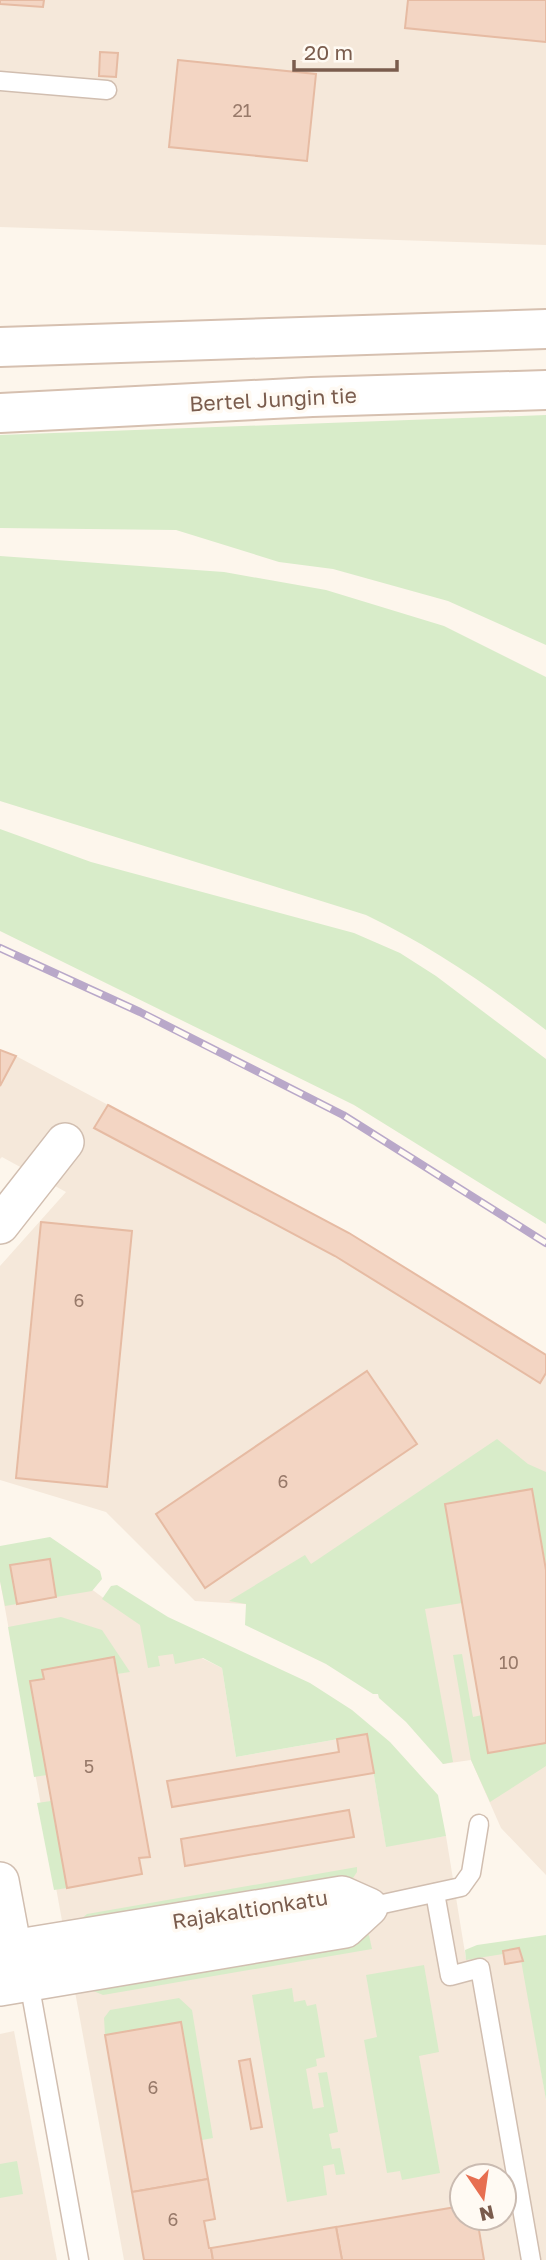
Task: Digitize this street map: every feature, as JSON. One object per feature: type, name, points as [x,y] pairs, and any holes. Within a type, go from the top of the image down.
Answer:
[{"type":"main road","points":[[0,348],[546,329]]},
{"type":"main road","name":"Bertel Jungin tie","points":[[0,413],[312,397],[546,390]]},
{"type":"street","points":[[0,1224],[65,1142]]},
{"type":"street","points":[[0,1881],[12,1970]]},
{"type":"street","name":"Rajakaltionkatu","points":[[12,1970],[345,1929],[369,1907]]},
{"type":"lane","points":[[0,81],[107,90]]},
{"type":"lane","points":[[369,1907],[461,1887],[471,1872],[479,1824]]},
{"type":"lane","points":[[435,1893],[450,1976],[480,1968],[531,2260]]},
{"type":"lane","points":[[12,1970],[79,2260]]},
{"type":"shaded area","points":[[0,0],[546,0],[546,245],[0,227]]},
{"type":"shaded area","points":[[0,1050],[16,1056],[349,1233],[546,1355],[546,1875],[501,1828],[471,1760],[443,1764],[342,1610],[195,1601],[106,1512],[0,1480],[0,1266],[66,1192],[2,1157],[0,1159]]},
{"type":"shaded area","points":[[50,1559],[153,1634],[222,1668],[236,1757],[367,1734],[386,1846],[446,1836],[466,1959],[519,1948],[546,2100],[546,2260],[124,2260],[0,1581],[0,1567]]},
{"type":"shaded area","points":[[14,2031],[57,2260],[0,2260],[0,2034]]},
{"type":"green space","points":[[546,415],[546,645],[448,601],[333,569],[279,562],[176,530],[0,528],[0,435]]},
{"type":"green space","points":[[0,556],[224,572],[326,590],[444,626],[546,677],[546,1030],[459,968],[366,915],[0,801]]},
{"type":"green space","points":[[0,829],[91,862],[354,933],[400,953],[436,976],[546,1059],[546,1224],[354,1105],[0,931]]},
{"type":"green space","points":[[497,1439],[528,1464],[546,1472],[546,1565],[532,1489],[445,1504],[462,1603],[425,1609],[453,1762],[443,1764],[378,1694],[373,1694],[326,1664],[245,1625],[246,1604],[229,1601],[305,1555],[311,1564]]},
{"type":"green space","points":[[50,1537],[100,1571],[102,1579],[92,1591],[56,1597],[49,1559],[11,1565],[17,1604],[5,1606],[0,1581],[0,1546]]},
{"type":"green space","points":[[117,1585],[168,1617],[310,1683],[352,1710],[390,1742],[438,1795],[446,1836],[386,1847],[367,1734],[236,1757],[222,1668],[203,1658],[175,1664],[173,1654],[158,1656],[160,1666],[148,1668],[140,1625],[102,1599],[111,1586]]},
{"type":"green space","points":[[61,1617],[102,1630],[130,1672],[117,1674],[113,1657],[43,1670],[44,1679],[30,1681],[47,1775],[34,1777],[8,1627]]},
{"type":"green space","points":[[462,1654],[473,1717],[482,1715],[488,1753],[546,1743],[546,1766],[490,1802],[471,1760],[453,1655]]},
{"type":"green space","points":[[51,1801],[67,1888],[54,1890],[37,1803]]},
{"type":"green space","points":[[357,1867],[351,1881],[79,1924],[87,1914]]},
{"type":"green space","points":[[369,1935],[372,1949],[103,1995],[91,1990],[88,1982]]},
{"type":"green space","points":[[546,1935],[546,2100],[519,1949],[466,1960],[465,1950],[477,1945]]},
{"type":"green space","points":[[424,1965],[439,2052],[419,2056],[440,2173],[402,2180],[400,2171],[387,2173],[364,2040],[377,2037],[366,1975]]},
{"type":"green space","points":[[292,1988],[294,2002],[305,2000],[307,2006],[316,2004],[325,2057],[316,2059],[317,2066],[306,2069],[313,2109],[324,2107],[318,2073],[327,2072],[338,2132],[329,2134],[332,2149],[340,2148],[345,2174],[336,2175],[334,2164],[323,2166],[327,2195],[287,2202],[252,1995]]},
{"type":"green space","points":[[179,1998],[192,2010],[213,2138],[202,2140],[181,2022],[105,2035],[104,2018],[110,2010]]},
{"type":"green space","points":[[17,2161],[23,2194],[0,2198],[0,2164]]},
{"type":"building","points":[[0,0],[44,0],[43,7],[0,4]]},
{"type":"building","points":[[408,0],[546,0],[546,42],[405,28]]},
{"type":"building","points":[[100,52],[118,53],[116,77],[99,76]]},
{"type":"building","points":[[178,60],[316,74],[307,161],[169,147]]},
{"type":"building","points":[[0,1050],[16,1056],[0,1086]]},
{"type":"building","points":[[108,1105],[349,1233],[546,1355],[546,1373],[540,1383],[335,1256],[94,1128]]},
{"type":"building","points":[[41,1222],[132,1231],[107,1487],[16,1478]]},
{"type":"building","points":[[367,1371],[417,1444],[205,1588],[156,1514]]},
{"type":"building","points":[[532,1489],[546,1570],[546,1743],[488,1753],[445,1504]]},
{"type":"building","points":[[50,1559],[56,1597],[17,1604],[10,1565]]},
{"type":"building","points":[[114,1657],[150,1857],[139,1858],[142,1874],[67,1888],[30,1681],[44,1679],[42,1670]]},
{"type":"building","points":[[367,1734],[374,1773],[172,1807],[167,1781],[339,1752],[337,1739]]},
{"type":"building","points":[[349,1810],[354,1837],[185,1866],[181,1839]]},
{"type":"building","points":[[519,1948],[523,1961],[505,1964],[503,1951]]},
{"type":"building","points":[[181,2022],[208,2179],[132,2192],[105,2035]]},
{"type":"building","points":[[250,2059],[262,2127],[251,2129],[239,2061]]},
{"type":"building","points":[[208,2179],[215,2219],[204,2221],[213,2260],[144,2260],[132,2192]]},
{"type":"building","points":[[448,2208],[448,2232],[479,2232],[484,2260],[342,2260],[336,2227]]},
{"type":"building","points":[[336,2227],[342,2260],[213,2260],[211,2248]]},
{"type":"railway","points":[[0,948],[140,1012],[343,1115],[546,1243]]}]
